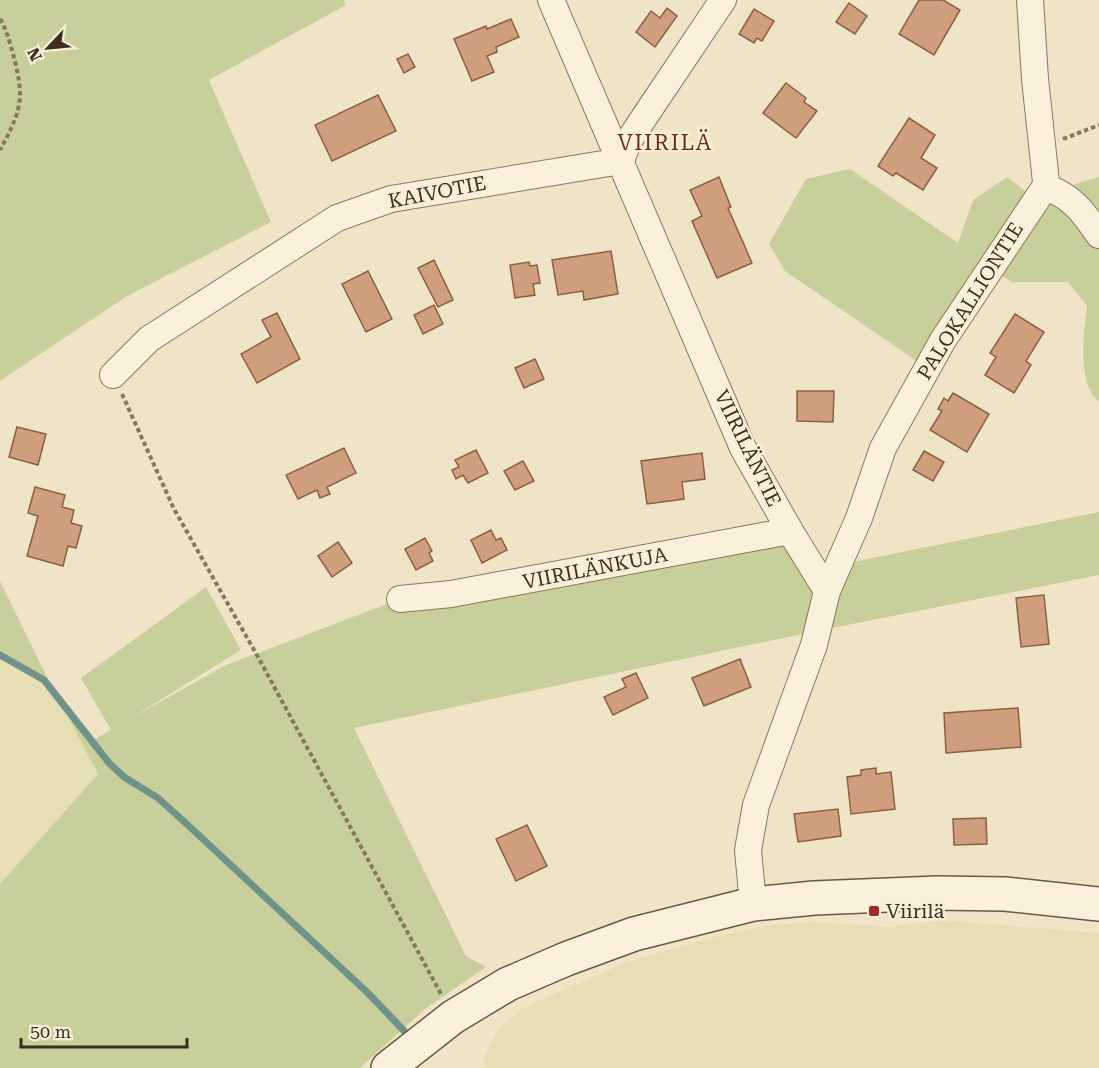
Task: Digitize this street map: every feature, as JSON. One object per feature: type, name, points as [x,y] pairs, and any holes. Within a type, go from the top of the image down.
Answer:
[{"type":"street","name":"VIIRILÄNTIE","points":[[551,0],[743,448],[827,591]]},
{"type":"street","points":[[621,161],[628,142],[723,0]]},
{"type":"street","points":[[1030,0],[1045,187],[1061,192],[1085,215],[1099,235]]},
{"type":"street","name":"KAIVOTIE","points":[[113,375],[149,339],[337,218],[391,199],[621,161]]},
{"type":"street","name":"PALOKALLIONTIE","points":[[827,591],[859,518],[883,447],[891,431],[943,340],[1045,187]]},
{"type":"street","name":"VIIRILÄNKUJA","points":[[400,599],[494,587],[790,531]]},
{"type":"street","points":[[753,904],[748,850],[756,805],[814,645],[827,591]]},
{"type":"street","points":[[388,1068],[453,1017],[508,984],[566,959],[634,934],[753,904],[814,898],[937,893],[1005,894],[1099,904]]},
{"type":"path","points":[[0,19],[7,29],[20,95],[14,124],[0,150]]},
{"type":"path","points":[[1042,145],[1099,125]]},
{"type":"path","points":[[113,375],[174,509],[258,657],[453,1017]]},
{"type":"shaded area","points":[[0,653],[48,679],[98,774],[0,884]]},
{"type":"shaded area","points":[[940,920],[1099,933],[1099,1068],[485,1068],[483,1059],[499,1028],[523,1008],[627,962],[726,934],[773,925],[810,922],[891,927]]},
{"type":"green space","points":[[0,0],[344,0],[346,5],[209,80],[271,222],[127,296],[0,381]]},
{"type":"green space","points":[[850,169],[958,243],[973,200],[1007,177],[1037,200],[1072,185],[1099,177],[1099,402],[1092,393],[1084,370],[1083,343],[1087,306],[1068,282],[1012,282],[990,269],[927,368],[785,271],[769,244],[806,179]]},
{"type":"green space","points":[[1099,512],[1099,575],[817,631],[354,728],[466,956],[486,967],[425,1009],[360,1068],[0,1068],[0,884],[98,774],[48,679],[95,739],[111,730],[81,678],[206,587],[241,650],[133,717],[226,665],[400,599],[790,531],[827,591],[838,565]]},
{"type":"green space","points":[[0,581],[48,679],[0,653]]},
{"type":"building","points":[[919,0],[943,0],[960,10],[934,55],[899,34]]},
{"type":"building","points":[[849,3],[867,16],[855,34],[836,22]]},
{"type":"building","points":[[667,8],[677,16],[655,47],[636,32],[651,11],[660,18]]},
{"type":"building","points":[[754,9],[774,21],[762,41],[757,38],[754,43],[739,34]]},
{"type":"building","points":[[511,19],[519,37],[496,47],[497,52],[487,56],[494,72],[472,81],[454,39]]},
{"type":"building","points":[[408,54],[415,67],[404,73],[397,59]]},
{"type":"building","points":[[786,83],[806,98],[804,102],[817,111],[796,138],[763,113]]},
{"type":"building","points":[[378,95],[396,131],[332,161],[315,125]]},
{"type":"building","points":[[909,118],[935,135],[921,158],[937,168],[923,190],[896,173],[893,176],[878,166]]},
{"type":"building","points":[[719,177],[731,207],[728,208],[752,263],[717,278],[692,221],[702,216],[690,190]]},
{"type":"building","points":[[611,251],[618,294],[584,300],[583,291],[558,295],[552,260]]},
{"type":"building","points":[[434,260],[453,300],[438,307],[418,268]]},
{"type":"building","points":[[529,262],[530,266],[537,265],[540,283],[533,284],[535,295],[515,298],[510,265]]},
{"type":"building","points":[[368,271],[392,319],[366,332],[342,284]]},
{"type":"building","points":[[434,305],[443,324],[423,334],[414,315]]},
{"type":"building","points":[[277,313],[300,359],[257,383],[241,354],[271,337],[262,320]]},
{"type":"building","points":[[1015,314],[1044,332],[1026,361],[1031,365],[1014,393],[985,375],[996,357],[990,353]]},
{"type":"building","points":[[535,359],[544,379],[524,388],[515,368]]},
{"type":"building","points":[[797,391],[834,391],[833,422],[797,421]]},
{"type":"building","points":[[953,393],[989,414],[967,452],[930,430],[942,411],[938,409],[944,398],[948,401]]},
{"type":"building","points":[[17,427],[46,434],[38,465],[9,457]]},
{"type":"building","points":[[344,448],[356,473],[327,487],[330,494],[320,498],[317,490],[298,499],[286,475]]},
{"type":"building","points":[[476,450],[488,473],[468,483],[463,475],[456,479],[452,470],[459,467],[455,460]]},
{"type":"building","points":[[924,451],[944,462],[933,481],[913,470]]},
{"type":"building","points":[[702,453],[705,479],[682,482],[684,499],[647,504],[641,461]]},
{"type":"building","points":[[523,461],[534,481],[515,490],[504,471]]},
{"type":"building","points":[[35,487],[65,495],[62,507],[74,510],[71,523],[82,526],[76,548],[68,546],[63,566],[27,556],[38,516],[28,513]]},
{"type":"building","points":[[491,530],[496,540],[501,538],[507,550],[482,563],[471,540]]},
{"type":"building","points":[[425,538],[432,551],[429,553],[433,561],[416,570],[405,549]]},
{"type":"building","points":[[338,542],[352,563],[332,577],[318,556]]},
{"type":"building","points":[[1044,595],[1049,644],[1021,647],[1016,598]]},
{"type":"building","points":[[740,659],[751,687],[704,706],[692,678]]},
{"type":"building","points":[[636,673],[648,698],[613,715],[604,697],[626,687],[622,679]]},
{"type":"building","points":[[1018,708],[1021,747],[946,753],[944,713]]},
{"type":"building","points":[[876,768],[876,774],[891,772],[895,809],[851,814],[847,777],[861,775],[861,770]]},
{"type":"building","points":[[838,809],[841,836],[798,842],[794,814]]},
{"type":"building","points":[[986,818],[987,844],[954,845],[953,819]]},
{"type":"building","points":[[527,825],[547,866],[516,881],[496,839]]},
{"type":"waterway","points":[[0,655],[44,680],[109,763],[124,777],[158,798],[190,827],[368,993],[408,1035]]},
{"type":"place","name":"Viirilä","points":[[874,911]]},
{"type":"district","name":"VIIRILÄ","points":[[665,142]]}]
